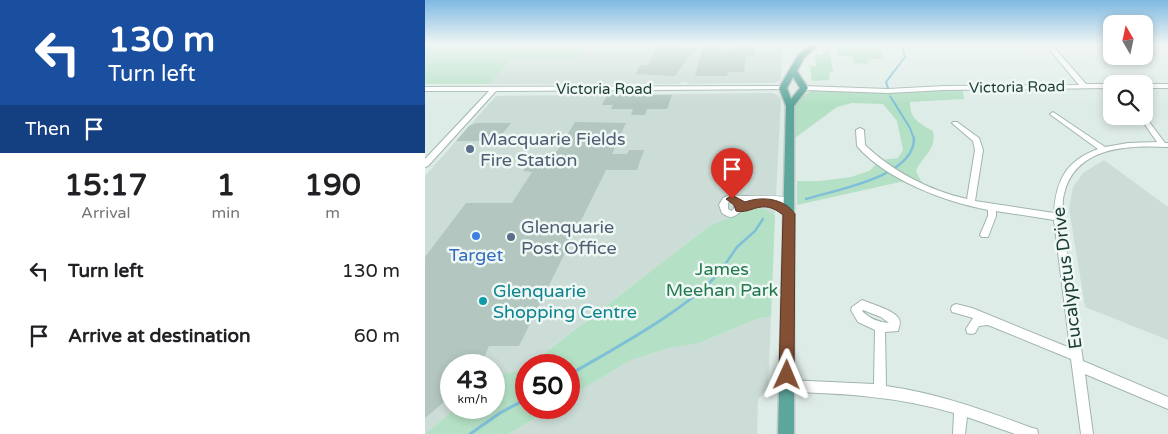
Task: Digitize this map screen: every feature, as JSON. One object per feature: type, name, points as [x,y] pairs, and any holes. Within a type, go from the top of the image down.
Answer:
[{"type":"main road","points":[[786,434],[787,386],[781,204],[789,186],[790,106],[785,88],[797,64]]},
{"type":"main road","points":[[793,71],[802,89]]},
{"type":"main road","points":[[785,88],[792,94],[802,89]]},
{"type":"main road","points":[[790,106],[802,89]]},
{"type":"street","points":[[1065,64],[1084,86]]},
{"type":"street","name":"Victoria Road","points":[[802,89],[888,91],[1103,86]]},
{"type":"street","points":[[1153,86],[1168,86]]},
{"type":"street","name":"Victoria Road","points":[[425,89],[785,88]]},
{"type":"street","points":[[425,164],[493,90]]},
{"type":"street","points":[[1053,114],[1103,150]]},
{"type":"street","points":[[955,124],[976,140],[979,150],[970,204]]},
{"type":"street","points":[[1149,125],[1165,145]]},
{"type":"street","points":[[860,130],[861,146],[875,160],[934,193],[991,209],[1058,217]]},
{"type":"street","name":"Eucalyptus Drive","points":[[1087,434],[1058,217],[1058,193],[1067,172],[1085,158],[1103,150],[1142,144],[1165,145]]},
{"type":"street","points":[[737,204],[781,204],[789,186]]},
{"type":"street","points":[[985,235],[992,216],[991,209]]},
{"type":"street","points":[[956,309],[988,320],[1168,402]]},
{"type":"street","points":[[971,329],[976,322],[988,320]]},
{"type":"street","points":[[880,327],[880,392]]},
{"type":"street","points":[[787,386],[880,392],[915,397],[961,409],[1032,434]]},
{"type":"street","points":[[959,434],[961,409]]},
{"type":"shaded area","points":[[507,64],[781,64],[781,80],[774,83],[489,84]]},
{"type":"shaded area","points":[[772,93],[778,95],[781,99],[775,214],[754,208],[711,225],[543,354],[515,354],[515,372],[505,374],[505,354],[440,354],[440,419],[443,419],[425,434],[425,176],[496,96]]},
{"type":"shaded area","points":[[1104,160],[1168,207],[1168,340],[1085,307],[1069,208],[1073,187],[1083,173]]},
{"type":"shaded area","points":[[771,317],[768,390],[758,399],[757,434],[508,434],[533,419],[580,419],[580,390],[631,360],[669,348],[699,343],[759,318]]},
{"type":"green space","points":[[425,64],[507,64],[489,84],[425,84]]},
{"type":"green space","points":[[816,64],[832,64],[833,72],[830,72],[829,80],[812,81],[810,66],[816,66]]},
{"type":"green space","points":[[963,90],[964,99],[910,102],[911,112],[916,120],[933,131],[934,138],[931,148],[916,171],[922,183],[900,182],[797,205],[797,181],[820,181],[851,177],[869,171],[881,160],[898,158],[903,150],[897,121],[883,104],[852,103],[837,107],[795,138],[794,102],[811,91],[882,93]]},
{"type":"green space","name":"James Meehan Park","points":[[754,208],[764,209],[775,215],[771,317],[759,318],[699,343],[669,348],[631,360],[580,390],[580,354],[543,354],[711,225]]},
{"type":"green space","points":[[515,372],[515,419],[533,419],[508,434],[425,434],[443,419],[505,419],[505,374]]},
{"type":"building","points":[[684,64],[675,76],[636,74],[640,65]]},
{"type":"building","points":[[698,64],[745,64],[744,72],[728,72],[727,76],[695,76]]},
{"type":"building","points":[[607,95],[672,95],[667,109],[647,109],[645,115],[631,115],[633,109],[611,109],[613,105],[602,105]]},
{"type":"building","name":"Glenquarie Shopping Centre","points":[[575,122],[626,123],[612,154],[627,154],[629,150],[644,150],[637,170],[606,170],[519,346],[489,346],[486,354],[440,354],[440,405],[425,418],[425,257],[466,203],[512,203],[532,172],[523,171],[529,162],[546,162],[552,159]]},
{"type":"building","points":[[476,123],[511,123],[497,141],[456,141],[469,126]]},
{"type":"waterway","points":[[888,88],[886,82],[899,64]]},
{"type":"waterway","points":[[890,96],[910,128],[914,139]]},
{"type":"waterway","points":[[806,199],[853,186],[888,172],[902,163],[911,151],[914,139]]},
{"type":"waterway","points":[[724,266],[737,247],[755,231],[763,219]]},
{"type":"waterway","points":[[580,369],[675,311],[712,280],[725,265]]},
{"type":"waterway","points":[[470,434],[515,405]]},
{"type":"place","name":"Macquarie Fields Fire Station","points":[[470,149]]},
{"type":"place","name":"Target","points":[[476,236]]},
{"type":"place","name":"Glenquarie Post Office","points":[[511,237]]},
{"type":"place","name":"Glenquarie Shopping Centre","points":[[483,301]]},
{"type":"route","points":[[732,199],[739,202],[740,208],[753,203],[777,204],[783,207],[789,214],[787,375]]}]
